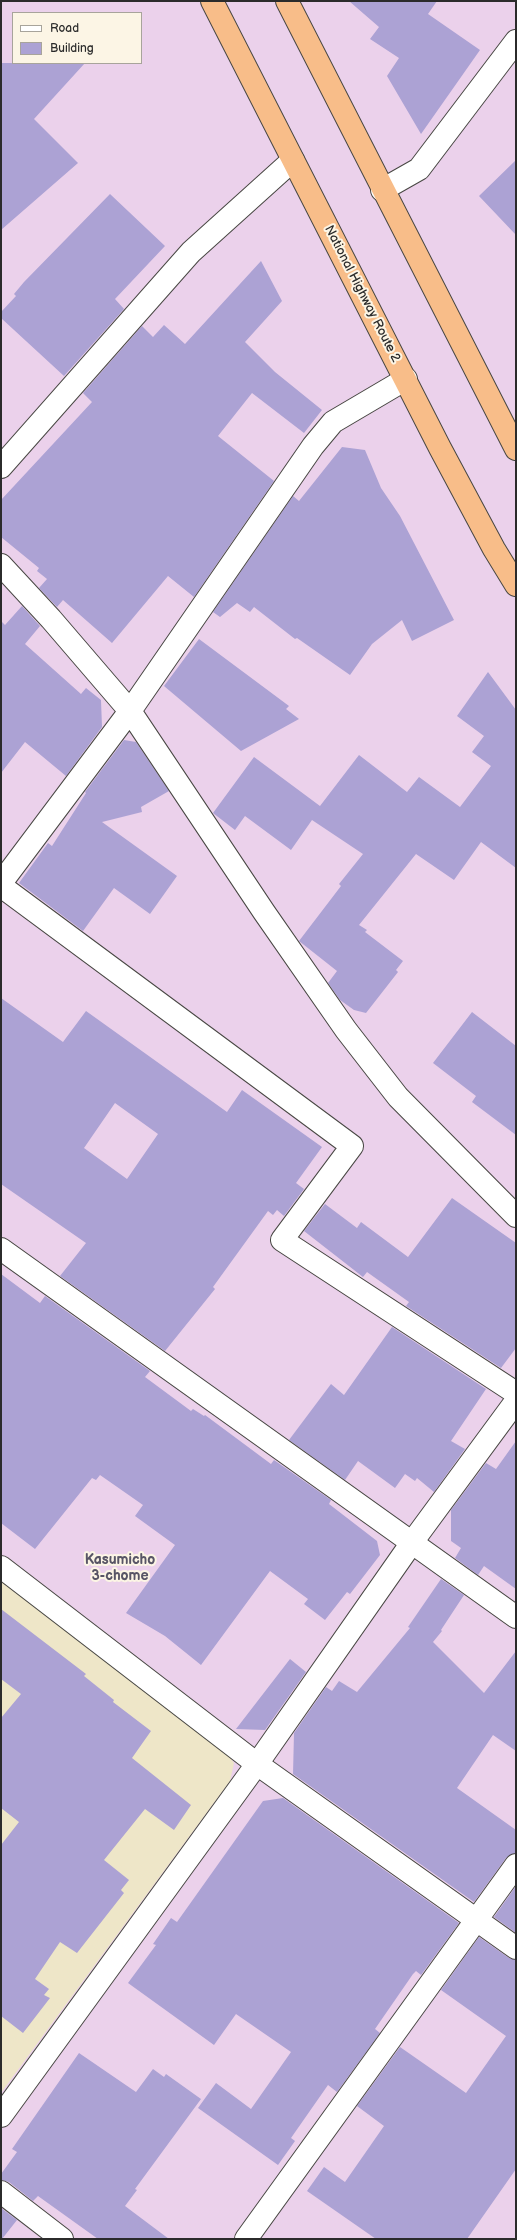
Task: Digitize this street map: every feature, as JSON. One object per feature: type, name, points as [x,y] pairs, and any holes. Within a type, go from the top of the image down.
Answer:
[{"type":"highway","name":"National Highway Route 2","points":[[212,1],[494,550],[516,585]]},
{"type":"highway","points":[[287,1],[382,190],[516,450]]},
{"type":"street","points":[[382,190],[419,170],[509,66],[516,41]]},
{"type":"street","points":[[1,467],[191,252],[293,160]]},
{"type":"street","points":[[406,379],[333,422],[313,446],[130,711],[1,885],[352,1146],[282,1240],[516,1393]]},
{"type":"street","points":[[1,565],[51,619],[130,711],[264,912],[346,1030],[393,1091],[516,1216]]},
{"type":"street","points":[[1,1249],[413,1541],[516,1617]]},
{"type":"street","points":[[1,2116],[257,1764],[413,1541],[516,1400]]},
{"type":"street","points":[[1,1567],[257,1764],[516,1948]]},
{"type":"street","points":[[246,2239],[516,1865]]},
{"type":"street","points":[[1,2192],[62,2239]]},
{"type":"shaded area","points":[[1,1],[516,1],[516,2239],[1,2239],[1,2093],[230,1781],[234,1763],[227,1753],[1,1573]]},
{"type":"building","points":[[349,1],[437,1],[428,14],[480,50],[421,134],[387,76],[399,58],[370,39],[379,27]]},
{"type":"building","points":[[1,63],[84,64],[34,119],[78,163],[1,230]]},
{"type":"building","points":[[516,160],[516,235],[479,196]]},
{"type":"building","points":[[110,194],[165,246],[115,299],[124,309],[64,376],[1,318],[1,312],[16,296],[14,294],[24,282]]},
{"type":"building","points":[[261,261],[282,301],[245,342],[275,372],[322,410],[304,433],[252,393],[218,436],[274,481],[194,597],[168,576],[112,643],[63,600],[57,607],[39,588],[47,579],[37,571],[39,568],[1,537],[1,500],[92,402],[83,393],[142,326],[153,337],[164,325],[185,344]]},
{"type":"building","points":[[342,447],[365,450],[381,488],[400,516],[454,620],[412,641],[402,620],[372,644],[350,675],[297,638],[295,639],[254,607],[250,612],[237,603],[220,617],[213,612],[293,496],[299,501]]},
{"type":"building","points":[[22,606],[40,626],[25,644],[81,694],[86,688],[101,700],[102,727],[66,776],[25,742],[1,773],[1,621],[5,625]]},
{"type":"building","points":[[199,639],[289,706],[286,709],[299,719],[241,751],[164,686]]},
{"type":"building","points":[[488,672],[516,710],[516,868],[481,842],[454,880],[416,854],[359,925],[367,930],[365,932],[403,961],[396,970],[398,972],[366,1013],[354,1010],[340,1000],[328,983],[337,971],[299,941],[341,886],[339,884],[363,854],[312,820],[291,850],[245,816],[235,830],[213,813],[254,757],[320,806],[359,755],[407,792],[419,777],[460,807],[491,766],[472,752],[484,736],[457,716]]},
{"type":"building","points":[[124,740],[136,742],[169,791],[141,807],[142,812],[102,822],[177,876],[150,914],[114,888],[83,931],[19,883],[48,843],[52,846],[86,793],[85,792]]},
{"type":"building","points":[[1,998],[63,1042],[86,1011],[227,1112],[242,1090],[322,1147],[296,1183],[304,1189],[284,1216],[277,1210],[273,1215],[268,1211],[213,1287],[215,1289],[165,1351],[60,1276],[86,1243],[1,1184]],"holes":[[[115,1103],[158,1134],[127,1179],[84,1148]]]},
{"type":"building","points":[[472,1012],[516,1046],[516,1135],[472,1102],[476,1096],[433,1063]]},
{"type":"building","points":[[452,1198],[516,1243],[516,1348],[501,1368],[406,1306],[409,1302],[367,1272],[363,1277],[304,1231],[325,1204],[357,1228],[361,1222],[408,1257]]},
{"type":"building","points":[[1,1274],[40,1303],[45,1296],[150,1371],[145,1377],[191,1411],[193,1409],[204,1416],[205,1415],[271,1464],[274,1460],[331,1500],[329,1504],[377,1541],[380,1555],[350,1594],[347,1592],[325,1620],[304,1604],[308,1599],[270,1571],[201,1665],[165,1636],[126,1613],[175,1545],[135,1516],[143,1505],[100,1475],[96,1480],[92,1478],[35,1549],[1,1523]]},
{"type":"building","points":[[392,1327],[486,1389],[451,1441],[465,1449],[434,1492],[417,1478],[415,1481],[405,1474],[395,1488],[358,1461],[345,1480],[289,1440],[331,1384],[344,1395]]},
{"type":"building","points":[[516,1441],[516,1589],[484,1566],[478,1575],[455,1558],[461,1548],[451,1541],[451,1510],[486,1463],[496,1469]]},
{"type":"building","points":[[441,1579],[464,1595],[441,1630],[442,1631],[433,1642],[484,1693],[516,1651],[516,1751],[493,1735],[457,1788],[516,1830],[516,1853],[506,1858],[474,1902],[293,1774],[294,1733],[326,1687],[332,1691],[339,1681],[357,1692],[410,1628],[408,1627]]},
{"type":"building","points":[[1,1609],[86,1674],[84,1676],[114,1700],[113,1702],[151,1731],[132,1758],[191,1805],[174,1830],[145,1809],[104,1860],[129,1880],[121,1890],[124,1893],[77,1953],[60,1942],[35,1979],[49,1989],[44,1995],[50,1998],[23,2033],[1,2016],[1,1845],[19,1822],[1,1808],[1,1718],[21,1694],[1,1679]]},
{"type":"building","points":[[290,1659],[306,1672],[265,1730],[236,1729]]},
{"type":"building","points":[[283,1798],[459,1923],[421,1975],[416,1971],[413,1974],[375,2029],[380,2033],[337,2092],[328,2085],[291,2138],[295,2141],[278,2165],[198,2108],[216,2083],[251,2109],[291,2052],[236,2014],[214,2045],[128,1983],[156,1945],[153,1944],[171,1918],[177,1922],[263,1801]]},
{"type":"building","points":[[516,1886],[516,1933],[494,1917]]},
{"type":"building","points":[[479,1937],[509,1958],[516,1960],[516,2169],[467,2239],[376,2239],[307,2191],[324,2167],[345,2182],[384,2126],[357,2106],[400,2047],[466,2093],[506,2036],[441,1990]]},
{"type":"building","points":[[79,2053],[136,2092],[153,2069],[164,2077],[166,2074],[201,2099],[135,2189],[137,2190],[125,2206],[169,2239],[98,2239],[38,2196],[33,2201],[9,2182],[1,2180],[1,2174],[17,2152],[12,2149]]},
{"type":"building","points":[[1,2208],[17,2220],[2,2239],[1,2239]]},
{"type":"district","name":"Kasumicho 3-chome","points":[[120,1568]]}]
